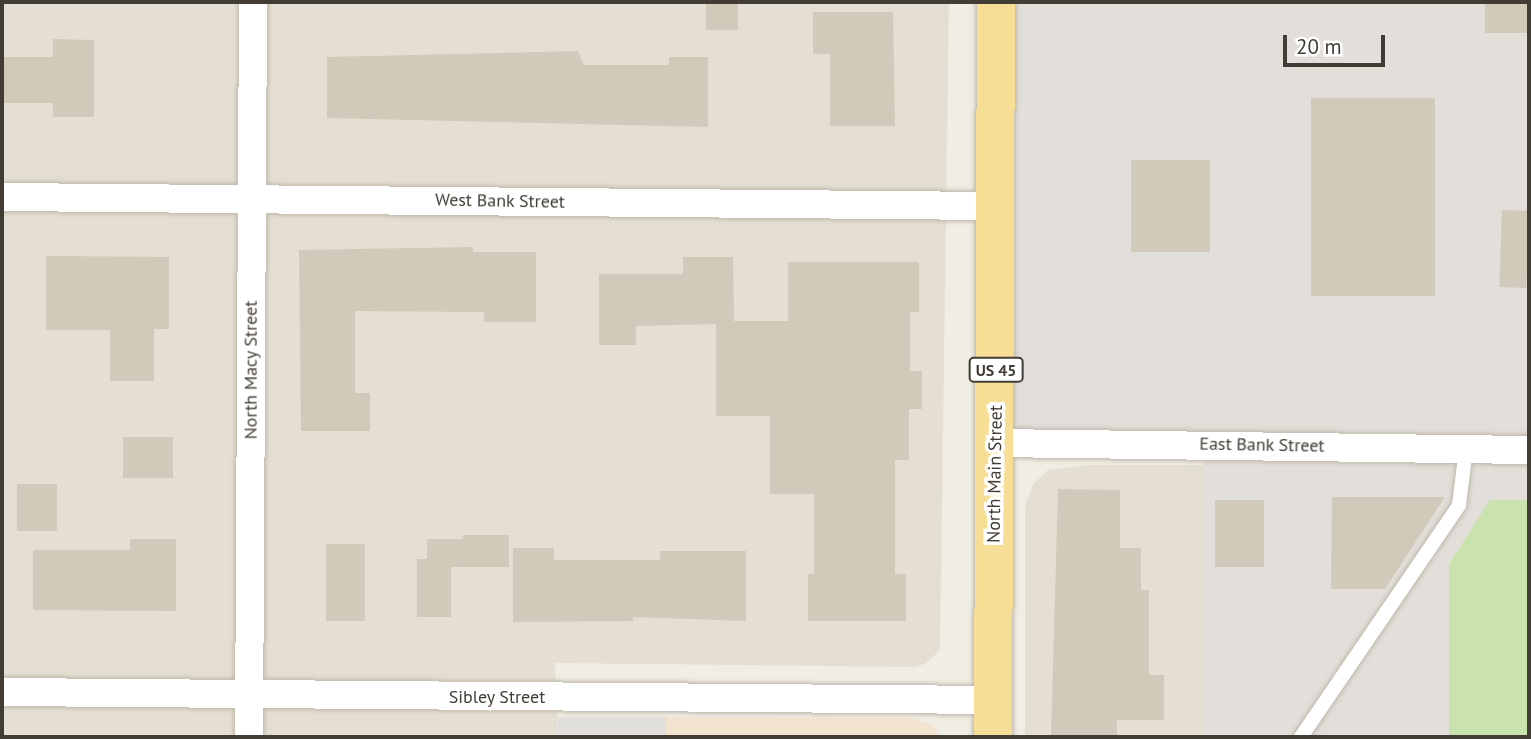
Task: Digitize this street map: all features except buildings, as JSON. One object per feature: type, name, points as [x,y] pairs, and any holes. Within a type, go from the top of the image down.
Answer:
[{"type":"main road","name":"North Main Street","points":[[993,737],[998,206],[996,2]]},
{"type":"street","name":"North Macy Street","points":[[249,737],[253,2]]},
{"type":"street","name":"West Bank Street","points":[[2,197],[998,206]]},
{"type":"street","name":"East Bank Street","points":[[995,443],[1529,450]]},
{"type":"street","name":"Sibley Street","points":[[2,692],[993,700]]},
{"type":"lane","points":[[1301,737],[1459,505],[1466,449]]},
{"type":"shaded area","points":[[2,2],[949,2],[940,650],[925,664],[913,667],[555,663],[558,737],[2,737]]},
{"type":"shaded area","points":[[996,2],[1529,2],[1529,737],[1204,737],[1204,445],[995,443]]},
{"type":"shaded area","points":[[1086,465],[1206,465],[1204,737],[1025,737],[1025,506],[1033,484],[1048,470]]},
{"type":"shaded area","points":[[558,717],[912,718],[933,725],[940,737],[558,737]]},
{"type":"shaded area","points":[[558,717],[666,717],[666,737],[558,737]]},
{"type":"green space","points":[[1490,500],[1529,500],[1529,737],[1449,737],[1449,564]]}]
